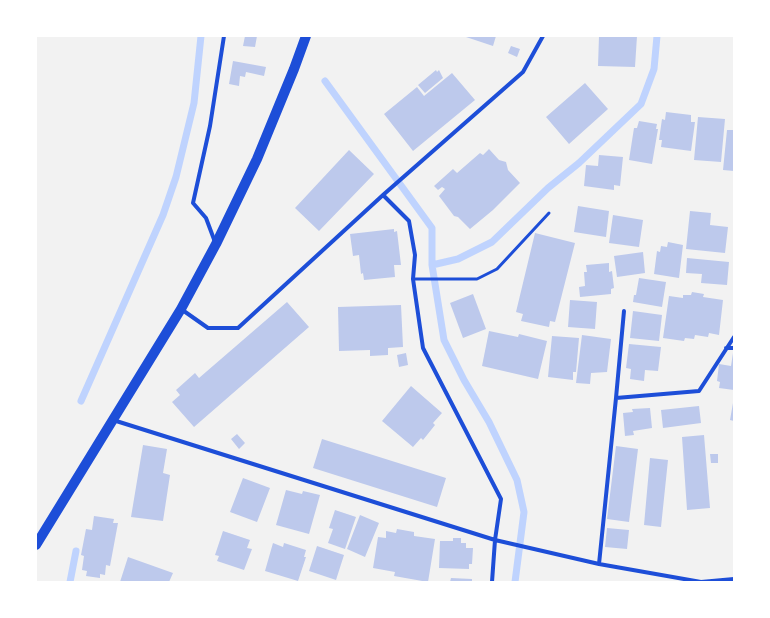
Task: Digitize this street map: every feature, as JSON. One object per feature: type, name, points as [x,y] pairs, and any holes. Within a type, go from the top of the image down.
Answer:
[{"type":"main road","points":[[36,545],[181,309],[216,244],[257,159],[294,70],[306,36]]},
{"type":"street","points":[[216,244],[206,218],[193,203],[210,126],[224,36]]},
{"type":"street","points":[[181,309],[208,328],[238,328],[383,195],[523,72],[543,36]]},
{"type":"street","points":[[383,195],[409,221],[415,255],[413,279],[423,348],[501,500],[494,540],[492,582]]},
{"type":"street","points":[[600,564],[624,311]]},
{"type":"street","points":[[616,398],[699,391],[734,337]]},
{"type":"street","points":[[726,348],[734,348]]},
{"type":"street","points":[[113,420],[494,540],[600,564],[701,582],[734,579]]},
{"type":"lane","points":[[413,279],[477,279],[496,269],[549,213]]},
{"type":"building","points":[[245,36],[257,36],[255,47],[243,46]]},
{"type":"building","points":[[463,36],[496,36],[493,46]]},
{"type":"building","points":[[599,36],[637,36],[635,67],[598,66]]},
{"type":"building","points":[[511,46],[520,49],[517,57],[508,53]]},
{"type":"building","points":[[233,61],[266,67],[264,76],[246,72],[245,77],[240,76],[239,86],[229,84]]},
{"type":"building","points":[[436,70],[437,72],[439,70],[443,78],[425,93],[418,85]]},
{"type":"building","points":[[452,73],[475,100],[413,151],[384,114],[417,87],[424,96]]},
{"type":"building","points":[[585,83],[608,109],[569,144],[546,117]]},
{"type":"building","points":[[666,112],[691,115],[691,122],[695,122],[691,151],[661,147],[662,140],[659,140],[662,119],[665,120]]},
{"type":"building","points":[[698,117],[725,119],[721,162],[694,160]]},
{"type":"building","points":[[639,121],[657,124],[656,129],[658,129],[652,164],[629,160],[634,128],[637,128]]},
{"type":"building","points":[[727,130],[734,130],[734,171],[723,170]]},
{"type":"building","points":[[489,149],[499,160],[506,162],[508,170],[520,183],[493,210],[470,229],[458,217],[454,216],[439,196],[445,189],[442,187],[438,190],[434,186],[453,169],[457,173],[480,153],[483,155]]},
{"type":"building","points":[[349,150],[374,174],[319,231],[295,208]]},
{"type":"building","points":[[599,155],[623,157],[620,186],[614,185],[614,190],[584,186],[586,165],[598,166]]},
{"type":"building","points":[[578,206],[609,211],[606,237],[574,232]]},
{"type":"building","points":[[690,211],[711,213],[710,225],[728,227],[725,253],[686,249]]},
{"type":"building","points":[[613,215],[643,220],[639,247],[609,243]]},
{"type":"building","points":[[394,229],[394,232],[397,231],[401,265],[394,265],[395,277],[364,280],[363,273],[361,274],[359,255],[353,256],[350,234]]},
{"type":"building","points":[[535,233],[575,243],[555,322],[550,321],[549,327],[521,321],[523,314],[516,312]]},
{"type":"building","points":[[668,242],[683,245],[679,278],[654,274],[657,251],[660,252],[661,246],[667,247]]},
{"type":"building","points":[[643,252],[645,273],[617,277],[614,256]]},
{"type":"building","points":[[687,258],[729,262],[727,285],[701,283],[702,274],[686,273]]},
{"type":"building","points":[[609,263],[609,272],[612,271],[614,288],[611,289],[611,294],[580,297],[579,287],[585,286],[584,272],[587,272],[586,265]]},
{"type":"building","points":[[639,278],[666,282],[662,307],[633,302],[634,295],[636,295]]},
{"type":"building","points":[[692,292],[704,294],[703,297],[723,300],[719,335],[709,333],[708,337],[695,335],[694,339],[685,338],[684,341],[663,338],[669,296],[683,298],[683,295],[691,295]]},
{"type":"building","points":[[473,294],[486,329],[463,338],[450,303]]},
{"type":"building","points":[[570,300],[597,302],[595,329],[568,327]]},
{"type":"building","points":[[287,302],[309,327],[194,427],[172,402],[180,395],[176,390],[195,373],[199,378]]},
{"type":"building","points":[[401,305],[403,347],[388,348],[388,355],[370,356],[370,350],[339,351],[338,307]]},
{"type":"building","points":[[633,311],[662,315],[659,341],[630,338]]},
{"type":"building","points":[[489,331],[518,337],[519,334],[547,341],[538,379],[482,366]]},
{"type":"building","points":[[582,335],[611,339],[607,372],[591,373],[590,384],[576,383]]},
{"type":"building","points":[[552,336],[579,338],[576,372],[573,372],[573,380],[548,377]]},
{"type":"building","points":[[629,344],[661,347],[658,371],[645,370],[644,381],[630,379],[631,369],[626,368]]},
{"type":"building","points":[[406,353],[408,365],[399,367],[397,355]]},
{"type":"building","points":[[733,353],[734,390],[719,388],[720,382],[717,381],[719,364],[731,366]]},
{"type":"building","points":[[411,386],[442,413],[433,423],[435,425],[423,440],[421,438],[413,447],[382,421]]},
{"type":"building","points":[[734,403],[734,421],[730,420]]},
{"type":"building","points":[[699,406],[701,423],[663,428],[661,410]]},
{"type":"building","points":[[650,408],[652,428],[633,431],[634,435],[625,436],[623,413],[633,412],[632,409]]},
{"type":"building","points":[[237,434],[245,443],[239,449],[231,439]]},
{"type":"building","points":[[704,435],[710,508],[687,510],[682,437]]},
{"type":"building","points":[[322,439],[446,478],[437,507],[313,468]]},
{"type":"building","points":[[143,445],[167,449],[163,473],[170,475],[163,521],[131,517]]},
{"type":"building","points":[[616,446],[638,449],[629,522],[607,519]]},
{"type":"building","points":[[710,454],[718,454],[718,463],[711,463]]},
{"type":"building","points":[[650,458],[668,460],[661,527],[644,525]]},
{"type":"building","points":[[243,478],[270,488],[257,522],[230,512]]},
{"type":"building","points":[[286,490],[302,494],[303,491],[320,495],[309,534],[276,525]]},
{"type":"building","points":[[335,510],[356,517],[345,549],[328,543],[333,529],[329,528]]},
{"type":"building","points":[[360,515],[379,523],[365,557],[347,549]]},
{"type":"building","points":[[94,516],[114,519],[113,523],[118,523],[110,566],[106,565],[105,575],[100,574],[100,578],[86,576],[87,571],[82,570],[84,556],[81,555],[86,529],[92,530]]},
{"type":"building","points":[[607,528],[629,530],[627,549],[605,547]]},
{"type":"building","points":[[397,529],[414,532],[414,536],[435,539],[428,582],[394,576],[395,572],[373,568],[378,537],[386,538],[386,531],[396,533]]},
{"type":"building","points":[[223,531],[250,540],[247,548],[252,549],[244,570],[217,561],[219,556],[215,555]]},
{"type":"building","points":[[453,538],[461,538],[461,543],[466,543],[466,548],[473,548],[472,564],[469,564],[469,569],[439,568],[440,541],[453,541]]},
{"type":"building","points":[[273,543],[283,547],[284,543],[306,550],[304,557],[306,557],[298,581],[265,571]]},
{"type":"building","points":[[317,546],[344,555],[336,580],[309,571]]},
{"type":"building","points":[[128,557],[173,573],[169,582],[120,582]]},
{"type":"building","points":[[451,578],[472,579],[472,582],[450,582]]},
{"type":"waterway","points":[[81,401],[163,215],[176,177],[194,103],[201,36]]},
{"type":"waterway","points":[[432,265],[458,259],[492,242],[548,188],[579,163],[641,104],[654,69],[657,36]]},
{"type":"waterway","points":[[325,81],[432,228],[432,265],[444,340],[464,380],[489,422],[517,480],[524,512],[515,582]]},
{"type":"waterway","points":[[70,582],[76,551]]}]
